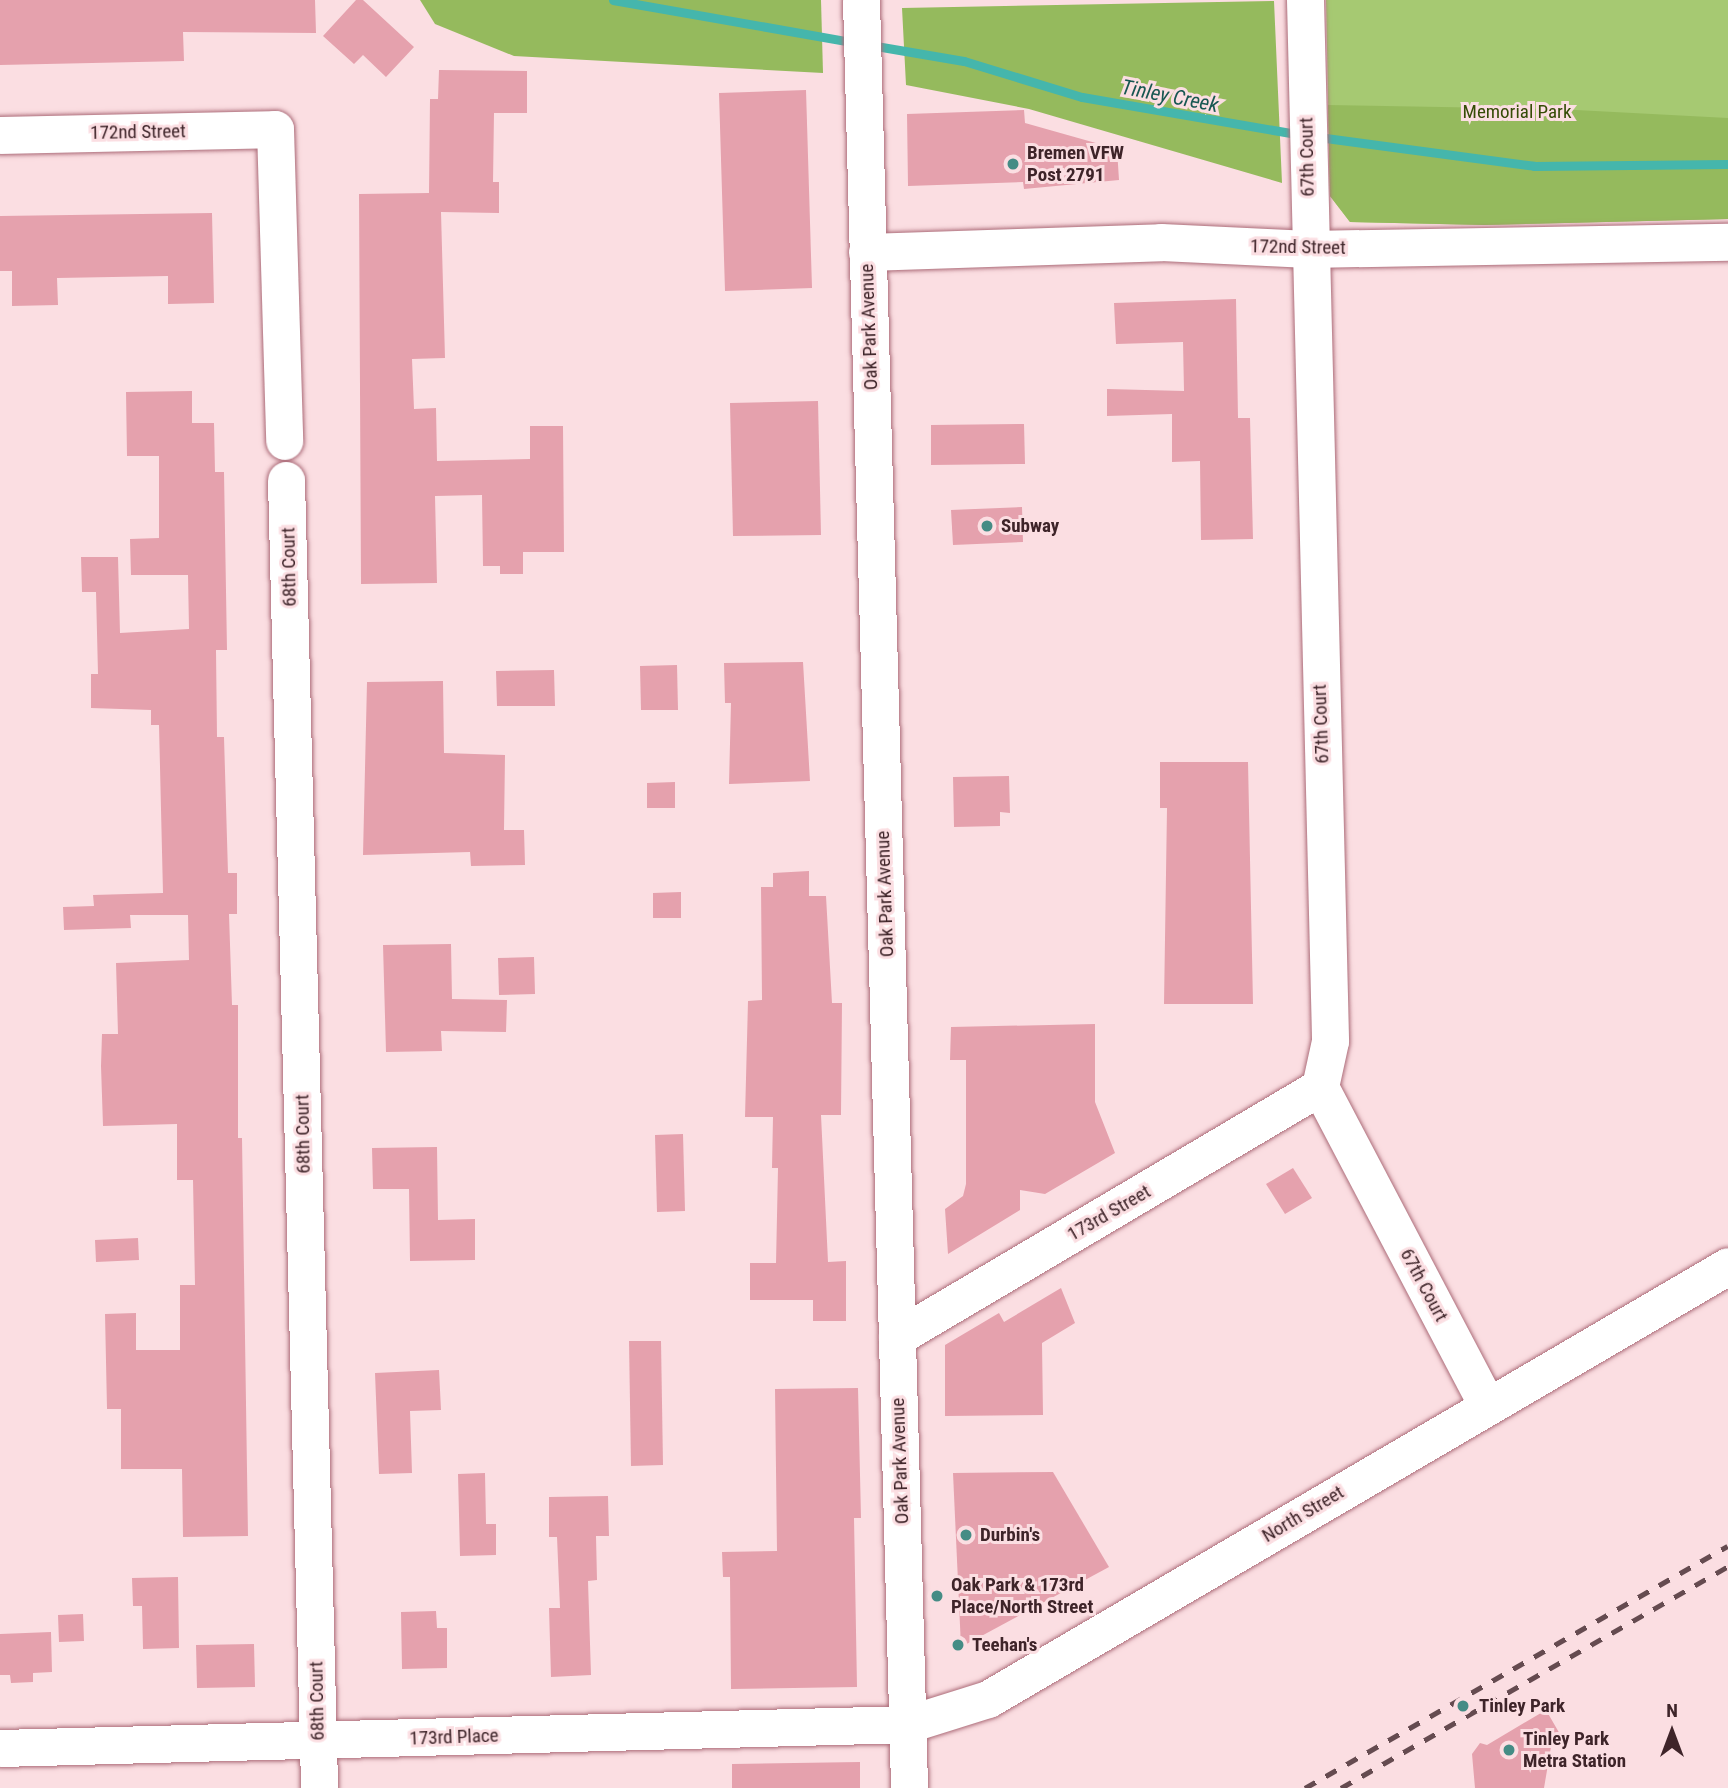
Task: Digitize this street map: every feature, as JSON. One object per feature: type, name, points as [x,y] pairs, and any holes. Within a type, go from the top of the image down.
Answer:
[{"type":"street","name":"67th Court","points":[[1305,0],[1330,1041],[1320,1087],[1487,1405]]},
{"type":"street","name":"Oak Park Avenue","points":[[861,10],[909,1788]]},
{"type":"street","name":"172nd Street","points":[[0,135],[275,129],[284,441]]},
{"type":"street","name":"172nd Street","points":[[867,252],[1161,242],[1309,249],[1728,242]]},
{"type":"street","name":"68th Court","points":[[286,480],[319,1788]]},
{"type":"street","name":"173rd Street","points":[[897,1337],[1320,1087]]},
{"type":"street","name":"North Street","points":[[908,1724],[988,1699],[1728,1266]]},
{"type":"street","name":"173rd Place","points":[[0,1748],[908,1724]]},
{"type":"green space","points":[[420,0],[821,0],[823,73],[514,56],[435,24]]},
{"type":"green space","name":"Memorial Park","points":[[1326,0],[1728,0],[1728,219],[1484,225],[1350,222],[1330,196]]},
{"type":"green space","points":[[1274,1],[1282,183],[1029,109],[906,85],[902,8]]},
{"type":"green space","points":[[1328,105],[1557,109],[1728,118],[1728,219],[1484,225],[1350,222],[1330,196]]},
{"type":"building","points":[[0,0],[315,0],[316,33],[183,32],[184,61],[0,65]]},
{"type":"building","points":[[356,0],[363,0],[414,47],[386,77],[363,55],[354,64],[323,36]]},
{"type":"building","points":[[439,70],[527,71],[527,113],[494,113],[493,182],[499,182],[499,213],[441,212],[445,358],[412,359],[414,409],[436,408],[437,461],[530,459],[530,426],[563,426],[564,552],[523,552],[523,574],[500,574],[500,566],[483,566],[482,495],[435,496],[437,583],[361,584],[359,194],[429,193],[430,99],[438,99]]},
{"type":"building","points":[[806,90],[812,288],[725,291],[719,93]]},
{"type":"building","name":"Bremen VFW Post 2791","points":[[1024,110],[1025,123],[1117,149],[1119,180],[1024,189],[1023,182],[908,186],[907,114]]},
{"type":"building","points":[[212,213],[214,303],[168,304],[168,276],[57,278],[58,305],[12,306],[12,271],[0,271],[0,216]]},
{"type":"building","points":[[1236,299],[1238,418],[1250,418],[1253,539],[1201,540],[1200,461],[1172,462],[1172,414],[1107,416],[1107,389],[1184,391],[1183,342],[1116,344],[1114,303]]},
{"type":"building","points":[[192,391],[192,423],[214,423],[215,472],[224,472],[227,650],[216,650],[217,737],[224,737],[228,873],[237,873],[237,914],[229,914],[232,1005],[238,1005],[238,1138],[242,1138],[248,1536],[183,1537],[182,1469],[121,1469],[121,1409],[107,1409],[105,1314],[136,1313],[136,1350],[180,1350],[180,1285],[195,1285],[193,1180],[177,1180],[177,1124],[103,1126],[101,1066],[102,1034],[118,1034],[116,963],[189,960],[188,915],[130,915],[131,928],[64,930],[63,907],[94,906],[93,895],[163,893],[159,725],[151,725],[151,710],[91,708],[91,674],[98,674],[96,592],[82,592],[81,557],[118,557],[120,633],[189,629],[188,575],[131,575],[130,539],[159,538],[159,456],[127,456],[126,392]]},
{"type":"building","points":[[818,401],[821,535],[733,536],[730,403]]},
{"type":"building","points":[[1024,424],[1025,464],[931,465],[931,425]]},
{"type":"building","name":"Subway","points":[[1022,507],[1023,542],[953,545],[951,510]]},
{"type":"building","points":[[803,662],[810,781],[729,784],[731,703],[725,703],[724,663]]},
{"type":"building","points":[[677,665],[678,710],[641,710],[640,666]]},
{"type":"building","points":[[554,670],[555,706],[497,706],[496,671]]},
{"type":"building","points":[[443,681],[444,753],[505,755],[504,830],[524,830],[525,865],[471,866],[470,852],[363,855],[367,682]]},
{"type":"building","points":[[1160,762],[1248,762],[1253,1004],[1164,1004],[1167,808],[1160,808]]},
{"type":"building","points":[[1009,776],[1010,813],[1000,812],[1000,826],[954,827],[953,777]]},
{"type":"building","points":[[675,782],[675,808],[647,808],[647,783]]},
{"type":"building","points":[[809,871],[809,896],[826,896],[832,1003],[842,1003],[841,1115],[821,1115],[828,1262],[846,1261],[846,1321],[813,1321],[813,1300],[750,1300],[750,1263],[776,1263],[778,1168],[772,1168],[773,1117],[745,1117],[748,1001],[762,1000],[761,887],[773,887],[773,873]]},
{"type":"building","points":[[681,892],[681,918],[653,918],[653,893]]},
{"type":"building","points":[[451,944],[452,999],[507,1000],[506,1032],[441,1031],[442,1051],[386,1052],[383,945]]},
{"type":"building","points":[[534,957],[535,994],[499,995],[498,958]]},
{"type":"building","points":[[1095,1024],[1095,1102],[1115,1153],[1045,1194],[1020,1190],[1020,1210],[948,1254],[945,1209],[963,1196],[966,1184],[966,1060],[950,1060],[951,1027]]},
{"type":"building","points":[[683,1134],[685,1211],[657,1212],[655,1135]]},
{"type":"building","points":[[437,1147],[438,1220],[475,1219],[475,1260],[410,1261],[409,1189],[373,1189],[372,1148]]},
{"type":"building","points":[[1293,1168],[1312,1198],[1285,1214],[1266,1184]]},
{"type":"building","points":[[138,1238],[139,1260],[96,1262],[95,1240]]},
{"type":"building","points":[[1061,1288],[1075,1323],[1042,1343],[1043,1415],[945,1416],[945,1345],[999,1313],[1004,1322]]},
{"type":"building","points":[[629,1341],[661,1341],[663,1465],[631,1466]]},
{"type":"building","points":[[439,1370],[441,1410],[410,1411],[412,1473],[379,1474],[375,1373]]},
{"type":"building","points":[[858,1388],[861,1518],[854,1518],[857,1687],[731,1689],[730,1577],[723,1577],[722,1552],[777,1551],[775,1389]]},
{"type":"building","points":[[1053,1472],[1109,1567],[961,1647],[953,1473]]},
{"type":"building","points":[[485,1473],[486,1524],[496,1524],[496,1555],[460,1556],[458,1474]]},
{"type":"building","points":[[608,1496],[609,1536],[596,1536],[597,1580],[588,1581],[591,1675],[551,1677],[549,1608],[560,1608],[557,1537],[549,1537],[549,1497]]},
{"type":"building","points":[[178,1577],[179,1648],[143,1649],[142,1606],[133,1606],[132,1578]]},
{"type":"building","points":[[436,1611],[437,1628],[447,1628],[447,1668],[402,1669],[401,1612]]},
{"type":"building","points":[[83,1614],[84,1641],[59,1642],[58,1615]]},
{"type":"building","points":[[51,1632],[52,1672],[33,1673],[33,1682],[11,1683],[10,1675],[0,1675],[0,1634]]},
{"type":"building","points":[[254,1644],[255,1687],[197,1688],[196,1645]]},
{"type":"building","name":"Tinley Park Metra Station","points":[[1546,1710],[1561,1736],[1552,1741],[1544,1788],[1475,1788],[1472,1754],[1480,1743],[1487,1745]]},
{"type":"building","points":[[860,1762],[860,1788],[732,1788],[732,1764]]},
{"type":"waterway","name":"Tinley Creek","points":[[613,0],[856,43]]},
{"type":"waterway","name":"Tinley Creek","points":[[870,45],[964,61],[1082,97],[1301,135]]},
{"type":"waterway","name":"Tinley Creek","points":[[1318,137],[1534,166],[1728,164]]},
{"type":"railway","points":[[1305,1788],[1728,1546]]},
{"type":"railway","points":[[1341,1788],[1728,1566]]},
{"type":"place","name":"Bremen VFW Post 2791","points":[[1013,164]]},
{"type":"place","name":"Subway","points":[[987,526]]},
{"type":"place","name":"Durbin's","points":[[966,1535]]},
{"type":"place","name":"Oak Park & 173rd Place/North Street","points":[[937,1596]]},
{"type":"place","name":"Teehan's","points":[[958,1645]]},
{"type":"place","name":"Tinley Park","points":[[1463,1706]]},
{"type":"place","name":"Tinley Park Metra Station","points":[[1509,1750]]}]
